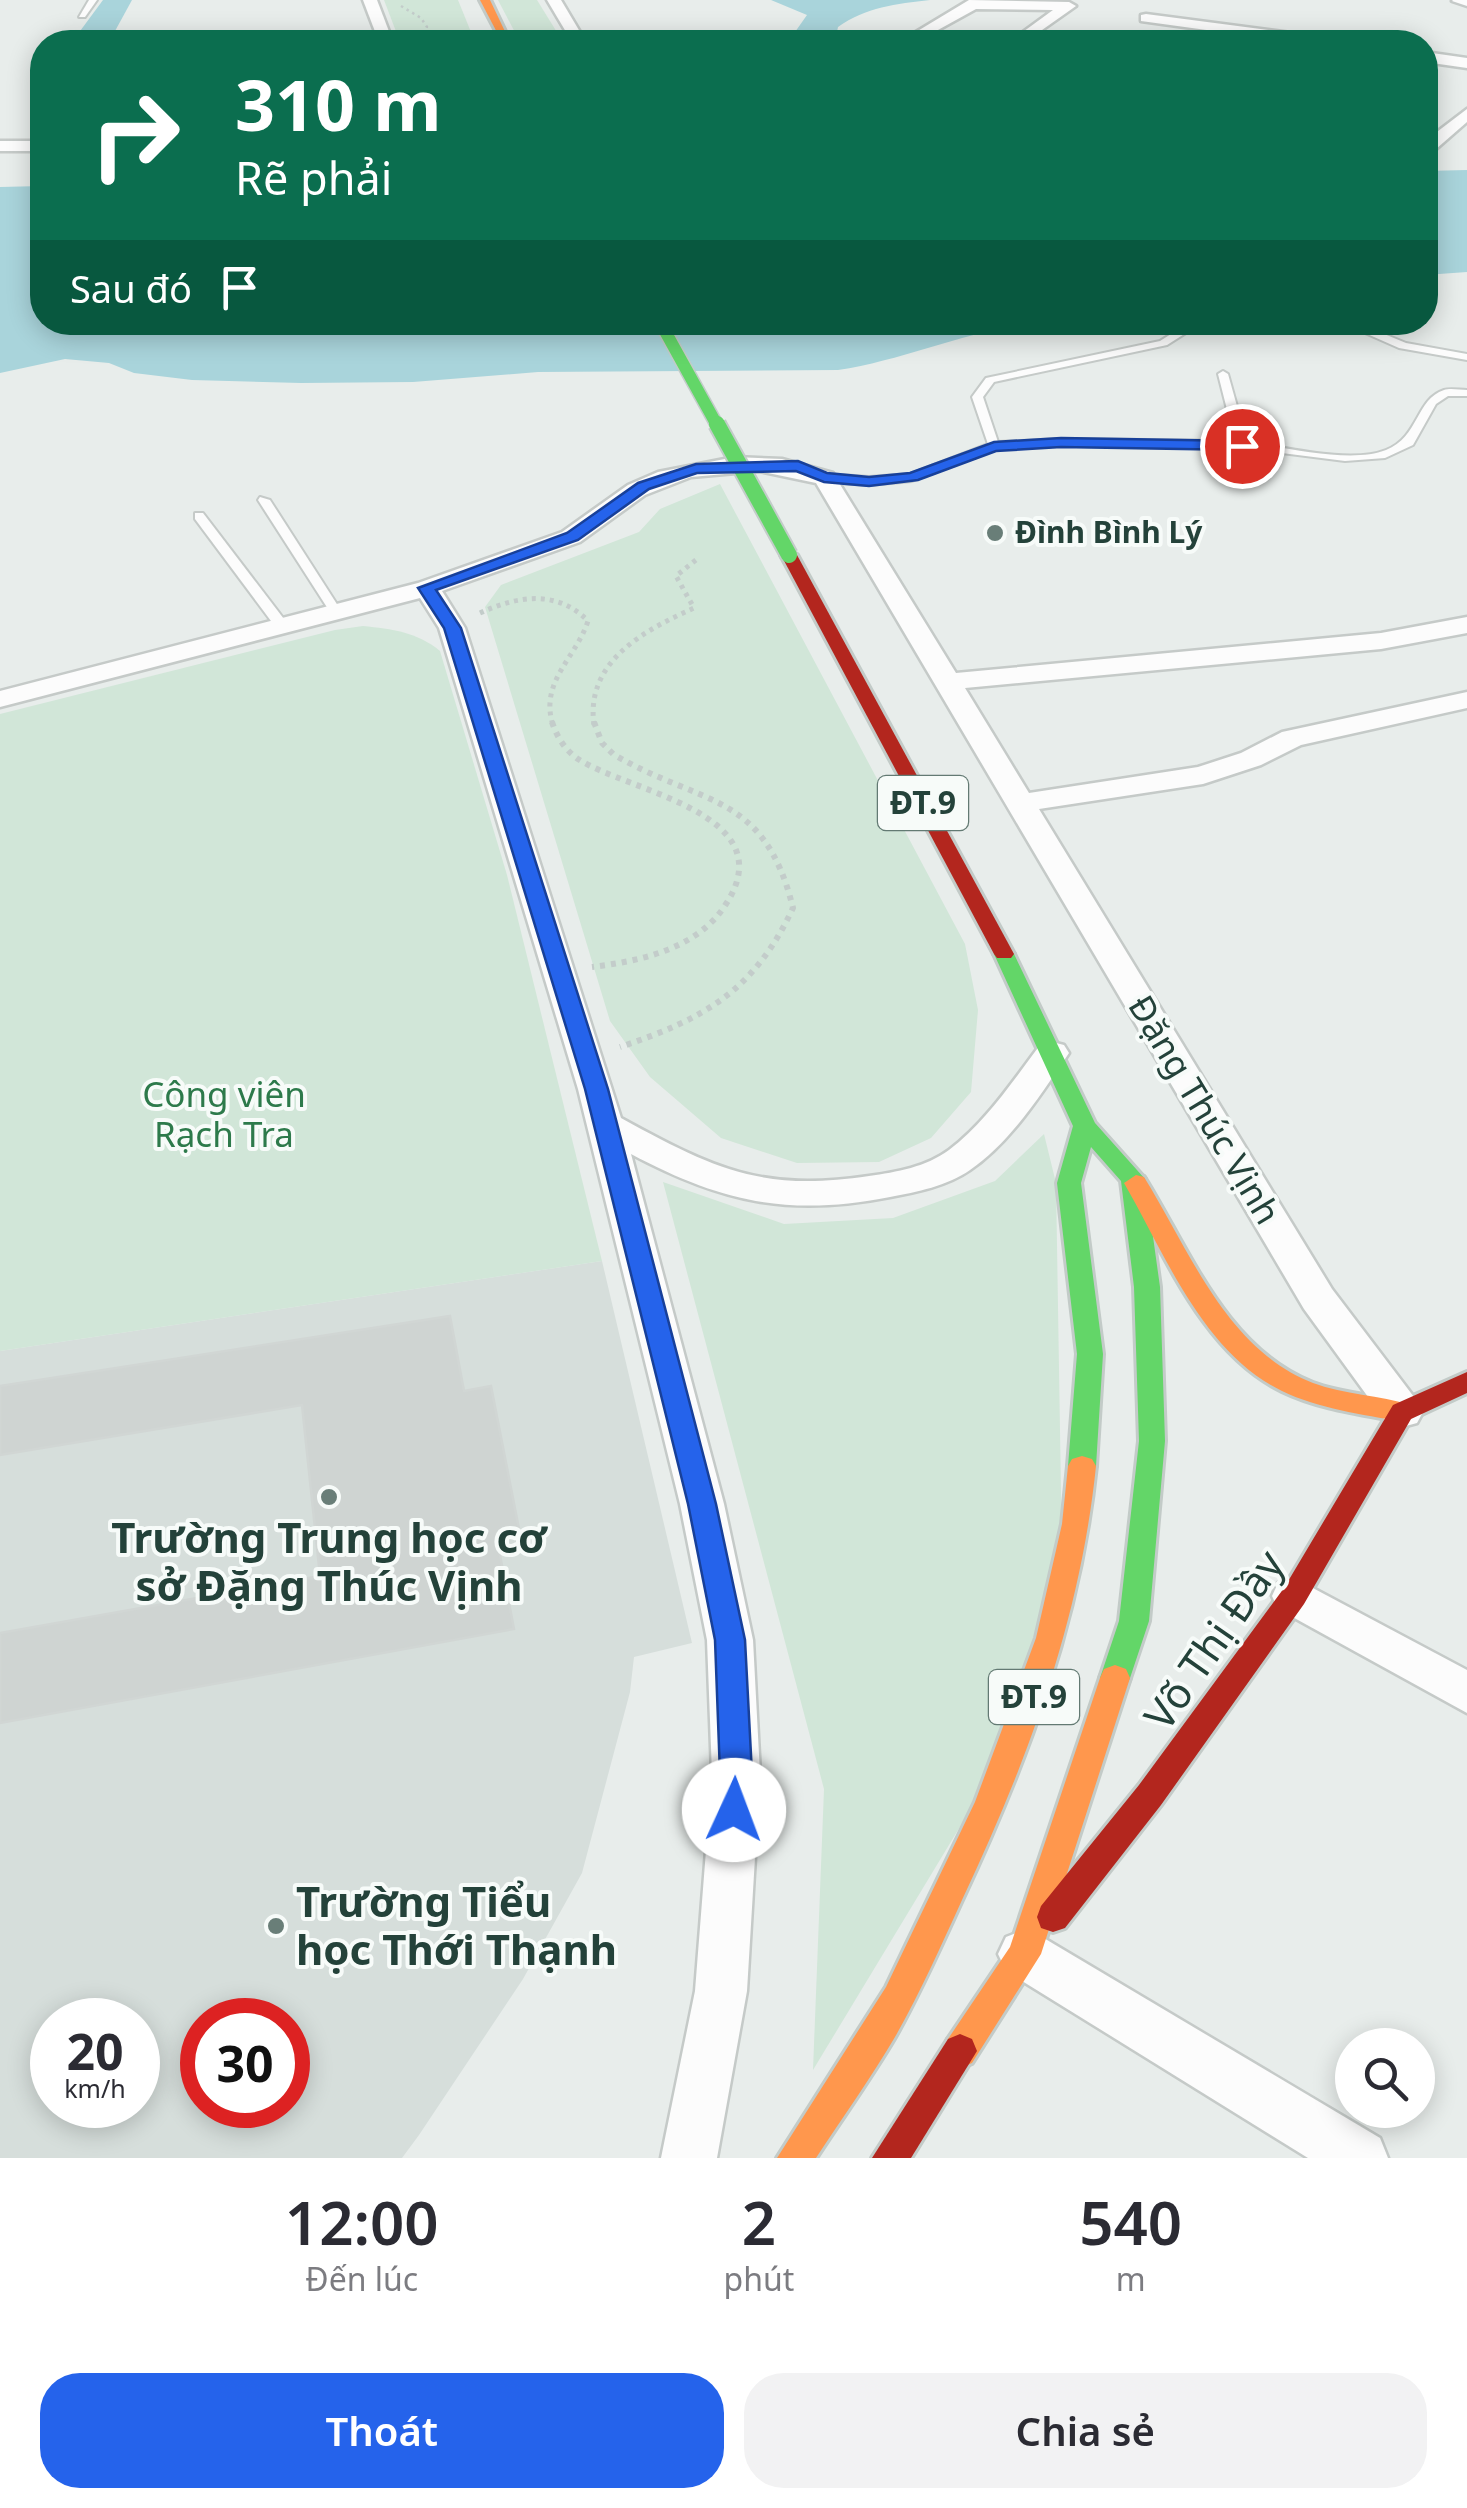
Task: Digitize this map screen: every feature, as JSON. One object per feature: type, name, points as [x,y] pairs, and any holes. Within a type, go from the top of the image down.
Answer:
[{"type":"main road","points":[[485,0],[500,30]]},
{"type":"main road","name":"ĐT.9","points":[[667,335],[1014,973],[1085,1126],[1133,1178],[1147,1286],[1152,1441],[1134,1620],[1024,1954],[890,2158]]},
{"type":"main road","name":"ĐT.9","points":[[795,2158],[890,2011],[984,1822],[1030,1712],[1059,1604],[1080,1499],[1090,1354],[1068,1183],[1085,1126]]},
{"type":"main road","points":[[1133,1178],[1230,1332],[1262,1367],[1289,1383],[1336,1399],[1402,1412],[1467,1382]]},
{"type":"main road","name":"Võ Thị Đầy","points":[[1024,1954],[1150,1795],[1294,1596],[1402,1412]]},
{"type":"street","points":[[370,0],[381,30]]},
{"type":"street","points":[[554,0],[572,30]]},
{"type":"street","points":[[1459,1],[1467,2]]},
{"type":"street","points":[[927,30],[975,2],[1069,6],[1035,30]]},
{"type":"street","points":[[1146,18],[1234,30]]},
{"type":"street","points":[[1438,58],[1467,62]]},
{"type":"street","points":[[1438,142],[1467,114]]},
{"type":"street","points":[[0,146],[30,146]]},
{"type":"street","points":[[0,700],[426,588],[573,536],[644,486],[676,473],[710,467],[798,466],[824,478]]},
{"type":"street","name":"Đặng Thúc Vịnh","points":[[824,478],[1318,1299],[1402,1412]]},
{"type":"street","points":[[426,588],[452,628],[606,1125],[702,1504],[730,1640],[736,1774],[721,1991],[689,2158]]},
{"type":"street","points":[[947,682],[1381,641],[1467,625]]},
{"type":"street","points":[[1020,803],[1203,774],[1251,759],[1292,738],[1467,700]]},
{"type":"street","points":[[606,1125],[684,1168],[758,1194],[821,1198],[886,1186],[951,1166],[1012,1107],[1052,1053]]},
{"type":"street","points":[[1294,1596],[1467,1694]]},
{"type":"street","points":[[1024,1954],[1360,2158]]},
{"type":"lane","points":[[82,16],[94,0]]},
{"type":"lane","points":[[994,446],[977,396],[990,380],[1164,343],[1177,335]]},
{"type":"lane","points":[[1379,335],[1403,346],[1467,357]]},
{"type":"lane","points":[[1224,374],[1242,446]]},
{"type":"lane","points":[[824,478],[869,482],[912,477],[994,446],[1061,442],[1242,446],[1345,458],[1385,455],[1410,443],[1432,402],[1446,393],[1467,393]]},
{"type":"lane","points":[[264,500],[336,612]]},
{"type":"lane","points":[[200,516],[282,626]]},
{"type":"path","points":[[585,1054],[662,1033],[738,992],[765,964],[792,908],[780,859],[764,834],[719,800],[628,762],[605,748],[594,729],[594,690],[605,666],[650,629],[694,608],[676,576],[697,559]]},
{"type":"path","points":[[452,628],[498,604],[524,598],[548,598],[580,610],[588,621],[586,632],[553,677],[549,700],[554,728],[564,746],[579,760],[664,794],[714,821],[734,844],[742,864],[736,892],[714,921],[676,948],[637,961],[585,968],[556,966]]},
{"type":"shaded area","points":[[602,1261],[692,1643],[634,1657],[630,1692],[582,1873],[523,1979],[419,2135],[402,2158],[0,2158],[0,1351]]},
{"type":"green space","points":[[384,0],[458,0],[470,30],[395,30]]},
{"type":"green space","points":[[498,0],[537,0],[556,30],[514,30]]},
{"type":"green space","points":[[720,484],[965,944],[978,1010],[971,1092],[931,1138],[879,1162],[797,1163],[721,1138],[650,1077],[610,1021],[485,607],[501,585],[639,532],[660,509]]},
{"type":"green space","name":"Công viên Rạch Tra","points":[[363,626],[413,636],[440,651],[507,875],[602,1261],[0,1351],[0,714]]},
{"type":"green space","points":[[1044,1134],[1056,1183],[1062,1554],[981,1792],[813,2070],[824,1789],[663,1182],[784,1224],[893,1218],[995,1181]]},
{"type":"water","points":[[103,0],[132,0],[116,30],[81,30]]},
{"type":"water","points":[[771,0],[930,0],[870,11],[837,30],[796,30],[807,15]]},
{"type":"water","points":[[1467,170],[1467,272],[1438,274],[1438,171]]},
{"type":"water","points":[[30,186],[30,335],[974,335],[838,370],[538,372],[413,382],[301,383],[192,380],[134,373],[109,363],[65,359],[0,373],[0,187]]},
{"type":"building","points":[[450,1316],[464,1391],[491,1386],[519,1529],[496,1534],[514,1629],[0,1723],[0,1633],[320,1576],[302,1405],[0,1455],[0,1386]]},
{"type":"traffic: fast","points":[[667,335],[789,555]]},
{"type":"traffic: fast","points":[[1004,954],[1085,1126],[1133,1179],[1147,1287],[1152,1441],[1134,1621],[1115,1678]]},
{"type":"traffic: fast","points":[[1082,1466],[1090,1354],[1069,1183],[1085,1126]]},
{"type":"traffic: slow","points":[[485,0],[500,30]]},
{"type":"traffic: slow","points":[[1136,1183],[1214,1315],[1254,1360],[1306,1390],[1402,1412]]},
{"type":"traffic: slow","points":[[795,2158],[898,1998],[991,1802],[1051,1638],[1076,1524],[1082,1466]]},
{"type":"traffic: slow","points":[[960,2051],[1024,1954],[1115,1678]]},
{"type":"traffic: jam","points":[[789,555],[1004,954]]},
{"type":"traffic: jam","points":[[1053,1917],[1150,1795],[1294,1596],[1402,1412],[1467,1382]]},
{"type":"traffic: jam","points":[[890,2158],[960,2051]]},
{"type":"place","name":"Đình Bình Lý","points":[[995,533]]},
{"type":"place","name":"Trường Trung học cơ sở Đặng Thúc Vịnh","points":[[329,1497]]},
{"type":"place","name":"Trường Tiểu học Thới Thạnh","points":[[276,1926]]},
{"type":"route","points":[[734,1810],[730,1640],[702,1504],[596,1089],[452,628],[426,588],[573,536],[644,486],[696,468],[798,466],[824,478],[869,482],[912,477],[994,446],[1061,442],[1242,446]]}]
